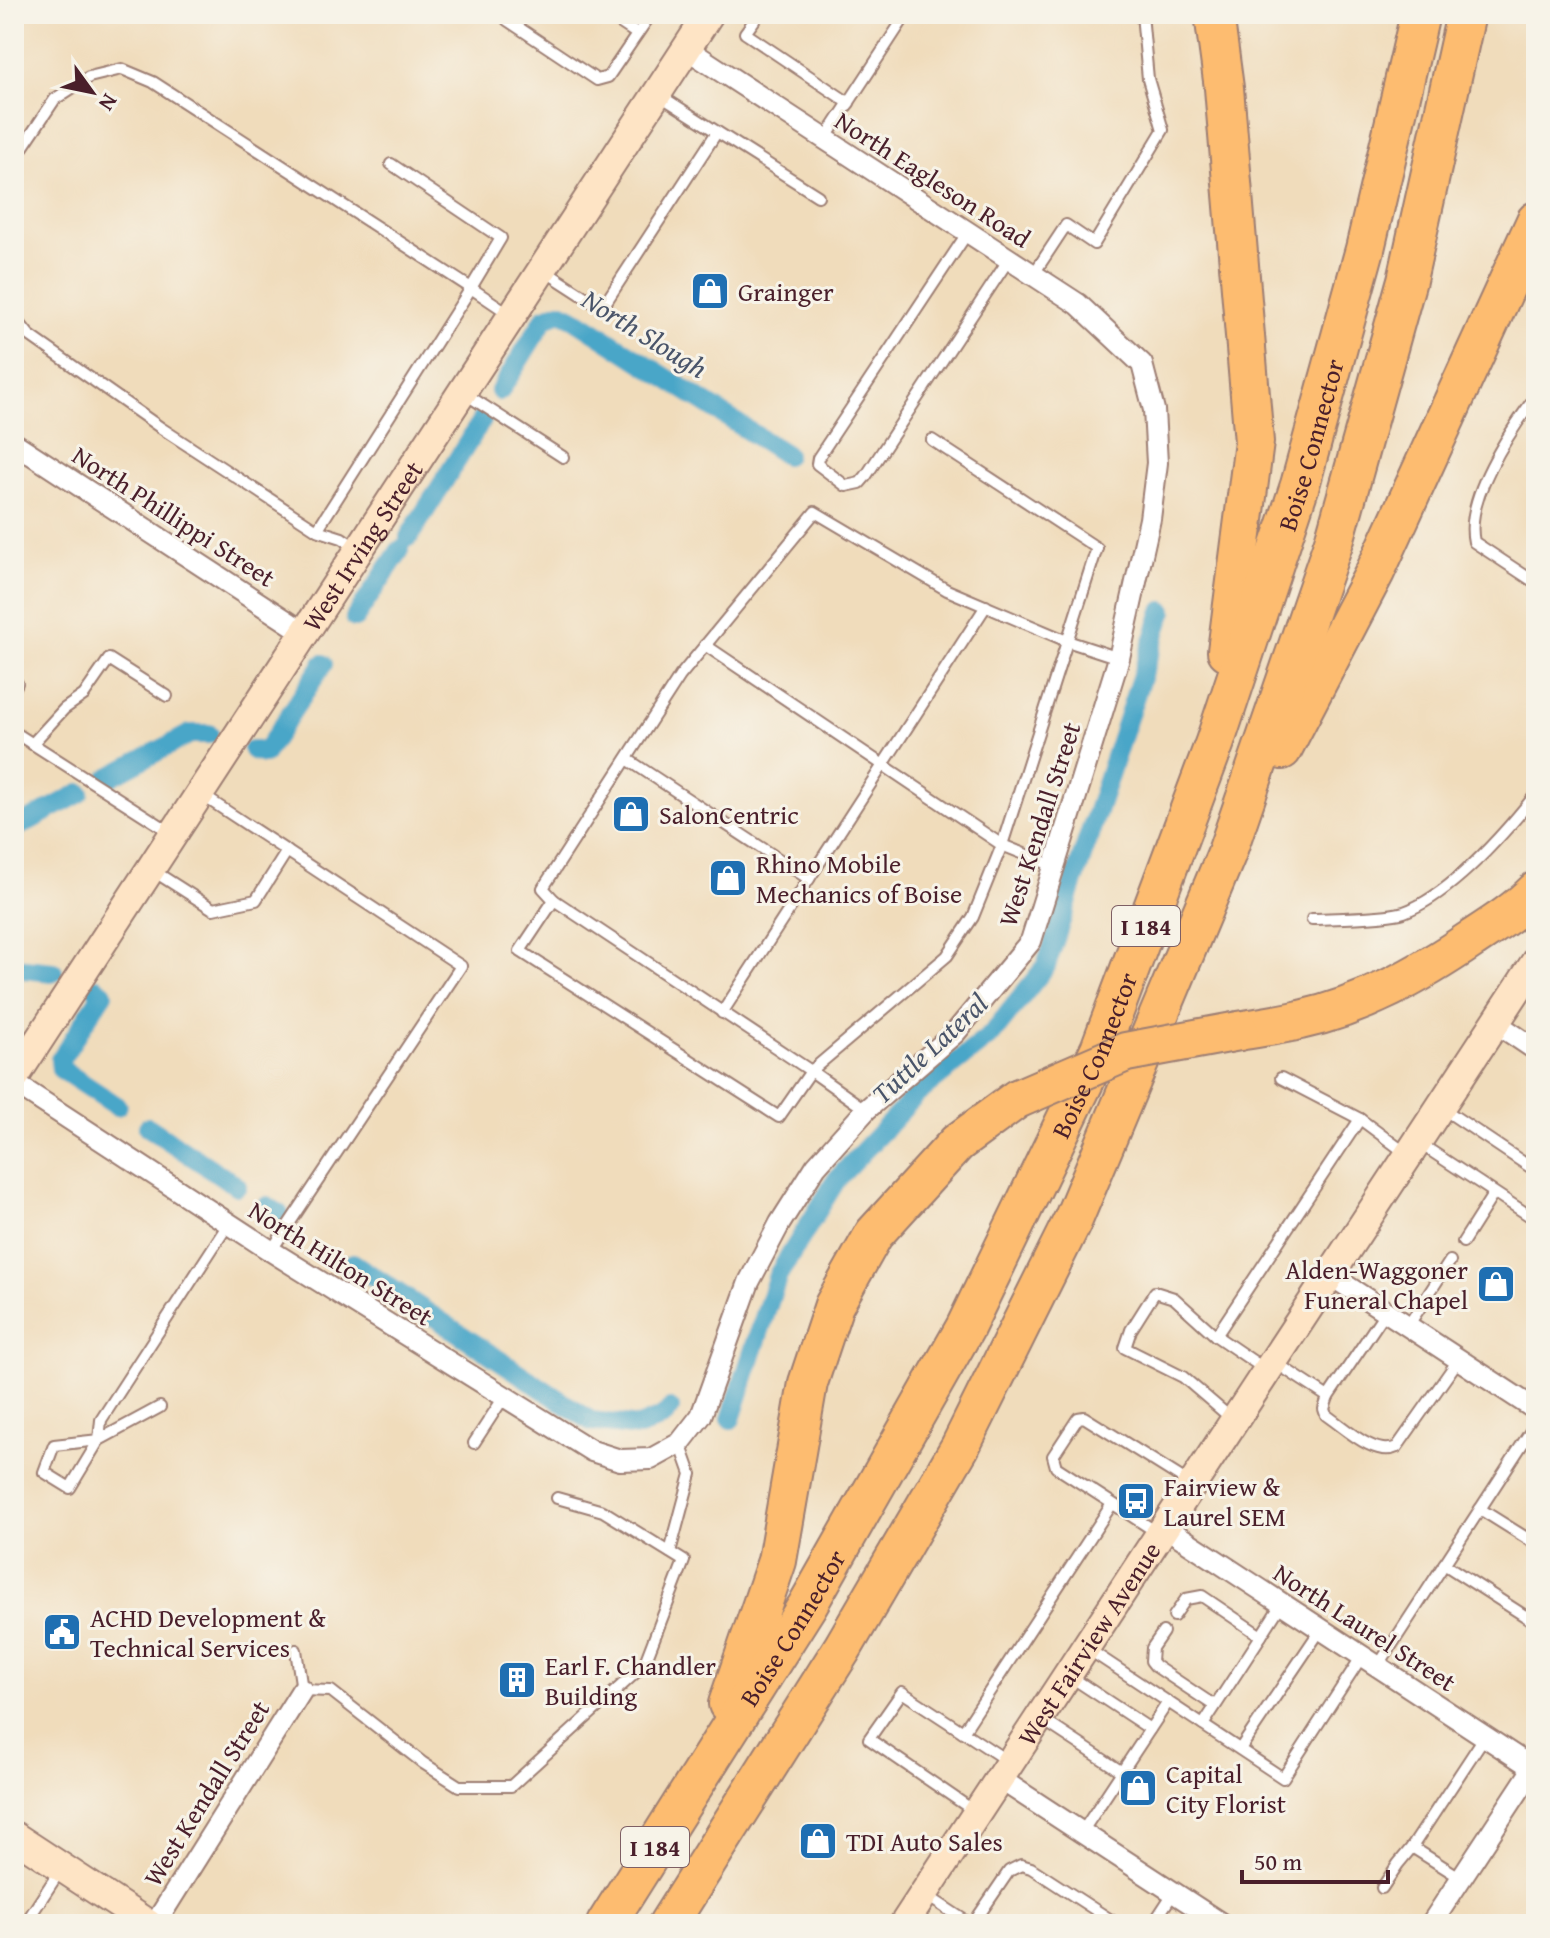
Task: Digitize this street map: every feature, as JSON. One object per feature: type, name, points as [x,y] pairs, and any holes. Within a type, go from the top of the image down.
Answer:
[{"type":"highway","points":[[1214,14],[1225,103],[1254,442],[1215,742]]},
{"type":"highway","name":"Boise Connector","points":[[606,1924],[807,1606],[965,1328],[1100,1049],[1215,742],[1300,485],[1365,249],[1420,14]]},
{"type":"highway","name":"Boise Connector","points":[[668,1924],[842,1649],[960,1447],[1073,1220],[1226,855],[1335,538],[1407,280],[1466,14]]},
{"type":"highway","points":[[1226,855],[1375,572],[1536,221]]},
{"type":"highway","points":[[705,1769],[777,1561],[808,1383],[834,1305],[874,1234],[957,1143],[1017,1099],[1126,1052],[1301,1020],[1347,1007],[1385,991],[1425,971],[1519,907],[1536,891]]},
{"type":"main road","name":"West Irving Street","points":[[14,1080],[687,49],[705,16]]},
{"type":"main road","name":"West Fairview Avenue","points":[[904,1924],[1536,961]]},
{"type":"main road","points":[[14,1836],[148,1924]]},
{"type":"street","name":"North Eagleson Road","points":[[687,49],[1078,304],[1142,364]]},
{"type":"street","name":"West Kendall Street","points":[[651,1459],[680,1443],[701,1416],[749,1282],[780,1223],[816,1166],[866,1110],[955,1033],[1031,941],[1119,658],[1150,519],[1157,463],[1154,410],[1142,364]]},
{"type":"street","name":"North Phillippi Street","points":[[14,443],[305,633]]},
{"type":"street","points":[[1496,1023],[1536,1050]]},
{"type":"street","name":"North Hilton Street","points":[[14,1080],[271,1251],[592,1451],[620,1460],[651,1459]]},
{"type":"street","points":[[1330,1275],[1536,1410]]},
{"type":"street","name":"North Laurel Street","points":[[1163,1531],[1282,1603],[1535,1767]]},
{"type":"street","name":"West Kendall Street","points":[[155,1924],[302,1690]]},
{"type":"street","points":[[1431,1924],[1535,1767]]},
{"type":"street","points":[[1005,1771],[1082,1832],[1222,1924]]},
{"type":"lane","points":[[607,14],[637,34]]},
{"type":"lane","points":[[507,20],[597,80],[608,77],[651,14]]},
{"type":"lane","points":[[759,14],[745,33],[849,103]]},
{"type":"lane","points":[[825,139],[904,18],[899,14]]},
{"type":"lane","points":[[1033,275],[1066,225],[1094,244],[1163,130],[1148,79],[1142,14]]},
{"type":"lane","points":[[14,160],[55,99],[89,77],[122,69],[153,82],[512,315]]},
{"type":"lane","points":[[657,94],[818,196]]},
{"type":"lane","points":[[543,269],[596,304],[606,302],[717,132]]},
{"type":"lane","points":[[317,530],[501,238],[391,164]]},
{"type":"lane","points":[[968,232],[818,458],[817,464],[846,486],[855,485],[866,476],[1009,259]]},
{"type":"lane","points":[[14,316],[29,335],[125,403],[317,530],[342,538],[359,550]]},
{"type":"lane","points":[[463,392],[563,457]]},
{"type":"lane","points":[[1536,396],[1508,433],[1477,503],[1471,527],[1474,542],[1536,583]]},
{"type":"lane","points":[[554,900],[520,951],[779,1117],[811,1071],[947,956],[973,917],[1002,845],[1097,548],[932,440]]},
{"type":"lane","points":[[866,1110],[554,900],[543,888],[680,676],[815,512],[947,590],[1067,641],[1119,658]]},
{"type":"lane","points":[[722,1013],[986,606]]},
{"type":"lane","points":[[705,645],[1002,845],[1054,866]]},
{"type":"lane","points":[[32,744],[64,709],[84,695],[109,659],[167,696]]},
{"type":"lane","points":[[14,681],[17,683],[14,689]]},
{"type":"lane","points":[[14,732],[174,834]]},
{"type":"lane","points":[[627,759],[809,879]]},
{"type":"lane","points":[[200,794],[461,966],[271,1251]]},
{"type":"lane","points":[[1312,919],[1402,912],[1446,889],[1536,794]]},
{"type":"lane","points":[[151,869],[213,909],[256,900],[287,851]]},
{"type":"lane","points":[[1281,1078],[1494,1193],[1536,1220]]},
{"type":"lane","points":[[1440,1107],[1536,1171]]},
{"type":"lane","points":[[1216,1336],[1360,1119]]},
{"type":"lane","points":[[1463,1242],[1494,1193]]},
{"type":"lane","points":[[160,1407],[99,1440],[54,1445],[44,1472],[70,1488],[99,1440],[101,1420],[229,1223]]},
{"type":"lane","points":[[1408,1326],[1450,1261]]},
{"type":"lane","points":[[1235,1421],[1183,1377],[1125,1348],[1131,1330],[1155,1292],[1174,1298],[1216,1336],[1328,1397]]},
{"type":"lane","points":[[1386,1311],[1328,1397],[1324,1409],[1326,1415],[1377,1449],[1389,1451],[1397,1447],[1459,1359]]},
{"type":"lane","points":[[474,1443],[504,1397]]},
{"type":"lane","points":[[1163,1531],[1112,1504],[1056,1467],[1052,1460],[1078,1418],[1084,1417],[1193,1485]]},
{"type":"lane","points":[[1086,1648],[1283,1778],[1444,1564],[1536,1423]]},
{"type":"lane","points":[[670,1552],[691,1474],[680,1443]]},
{"type":"lane","points":[[296,1650],[302,1690],[331,1691],[423,1763],[459,1786],[511,1786],[644,1665],[684,1561],[603,1511],[557,1498]]},
{"type":"lane","points":[[963,1732],[1112,1504]]},
{"type":"lane","points":[[1480,1509],[1536,1544]]},
{"type":"lane","points":[[1444,1564],[1536,1623]]},
{"type":"lane","points":[[1174,1616],[1186,1599],[1202,1596],[1261,1636]]},
{"type":"lane","points":[[1203,1725],[1282,1603]]},
{"type":"lane","points":[[1240,1749],[1321,1629]]},
{"type":"lane","points":[[1163,1632],[1152,1648],[1151,1661],[1215,1706]]},
{"type":"lane","points":[[1068,1675],[1150,1729]]},
{"type":"lane","points":[[978,1813],[869,1739],[902,1692],[963,1732],[1005,1771]]},
{"type":"lane","points":[[1082,1832],[1168,1702]]},
{"type":"lane","points":[[1040,1718],[1122,1772]]},
{"type":"lane","points":[[1382,1888],[1485,1736]]},
{"type":"lane","points":[[1412,1847],[1461,1878]]},
{"type":"lane","points":[[924,1894],[972,1924],[1009,1871],[1021,1865],[1031,1868],[1117,1924]]},
{"type":"lane","points":[[25,1924],[62,1867]]},
{"type":"lane","points":[[1153,1924],[1174,1892]]},
{"type":"waterway","name":"North Slough","points":[[500,391],[545,318],[560,312],[786,455]]},
{"type":"waterway","name":"North Slough","points":[[409,537],[482,420]]},
{"type":"waterway","name":"North Slough","points":[[355,618],[400,550]]},
{"type":"waterway","name":"Tuttle Lateral","points":[[731,1419],[778,1275],[837,1179],[917,1094],[991,1035],[1046,966],[1163,611]]},
{"type":"waterway","name":"North Slough","points":[[253,750],[264,754],[323,664]]},
{"type":"waterway","name":"North Slough","points":[[108,778],[190,734],[209,734]]},
{"type":"waterway","name":"North Slough","points":[[14,829],[80,793]]},
{"type":"waterway","name":"Tuttle Lateral","points":[[14,968],[53,972]]},
{"type":"waterway","name":"Tuttle Lateral","points":[[96,988],[103,993],[60,1060],[61,1069],[117,1106]]},
{"type":"waterway","name":"Tuttle Lateral","points":[[148,1127],[237,1186]]},
{"type":"waterway","name":"Tuttle Lateral","points":[[267,1206],[279,1214]]},
{"type":"waterway","name":"Tuttle Lateral","points":[[353,1263],[591,1421],[639,1427],[663,1417],[670,1409]]},
{"type":"place","name":"Grainger","points":[[710,291]]},
{"type":"place","name":"SalonCentric","points":[[631,814]]},
{"type":"place","name":"Rhino Mobile Mechanics of Boise","points":[[728,878]]},
{"type":"place","name":"Alden-Waggoner Funeral Chapel","points":[[1496,1284]]},
{"type":"place","name":"Fairview & Laurel SEM","points":[[1136,1501]]},
{"type":"place","name":"ACHD Development & Technical Services","points":[[62,1632]]},
{"type":"place","name":"Earl F. Chandler Building","points":[[517,1680]]},
{"type":"place","name":"Capital City Florist","points":[[1138,1788]]},
{"type":"place","name":"TDI Auto Sales","points":[[818,1841]]}]
